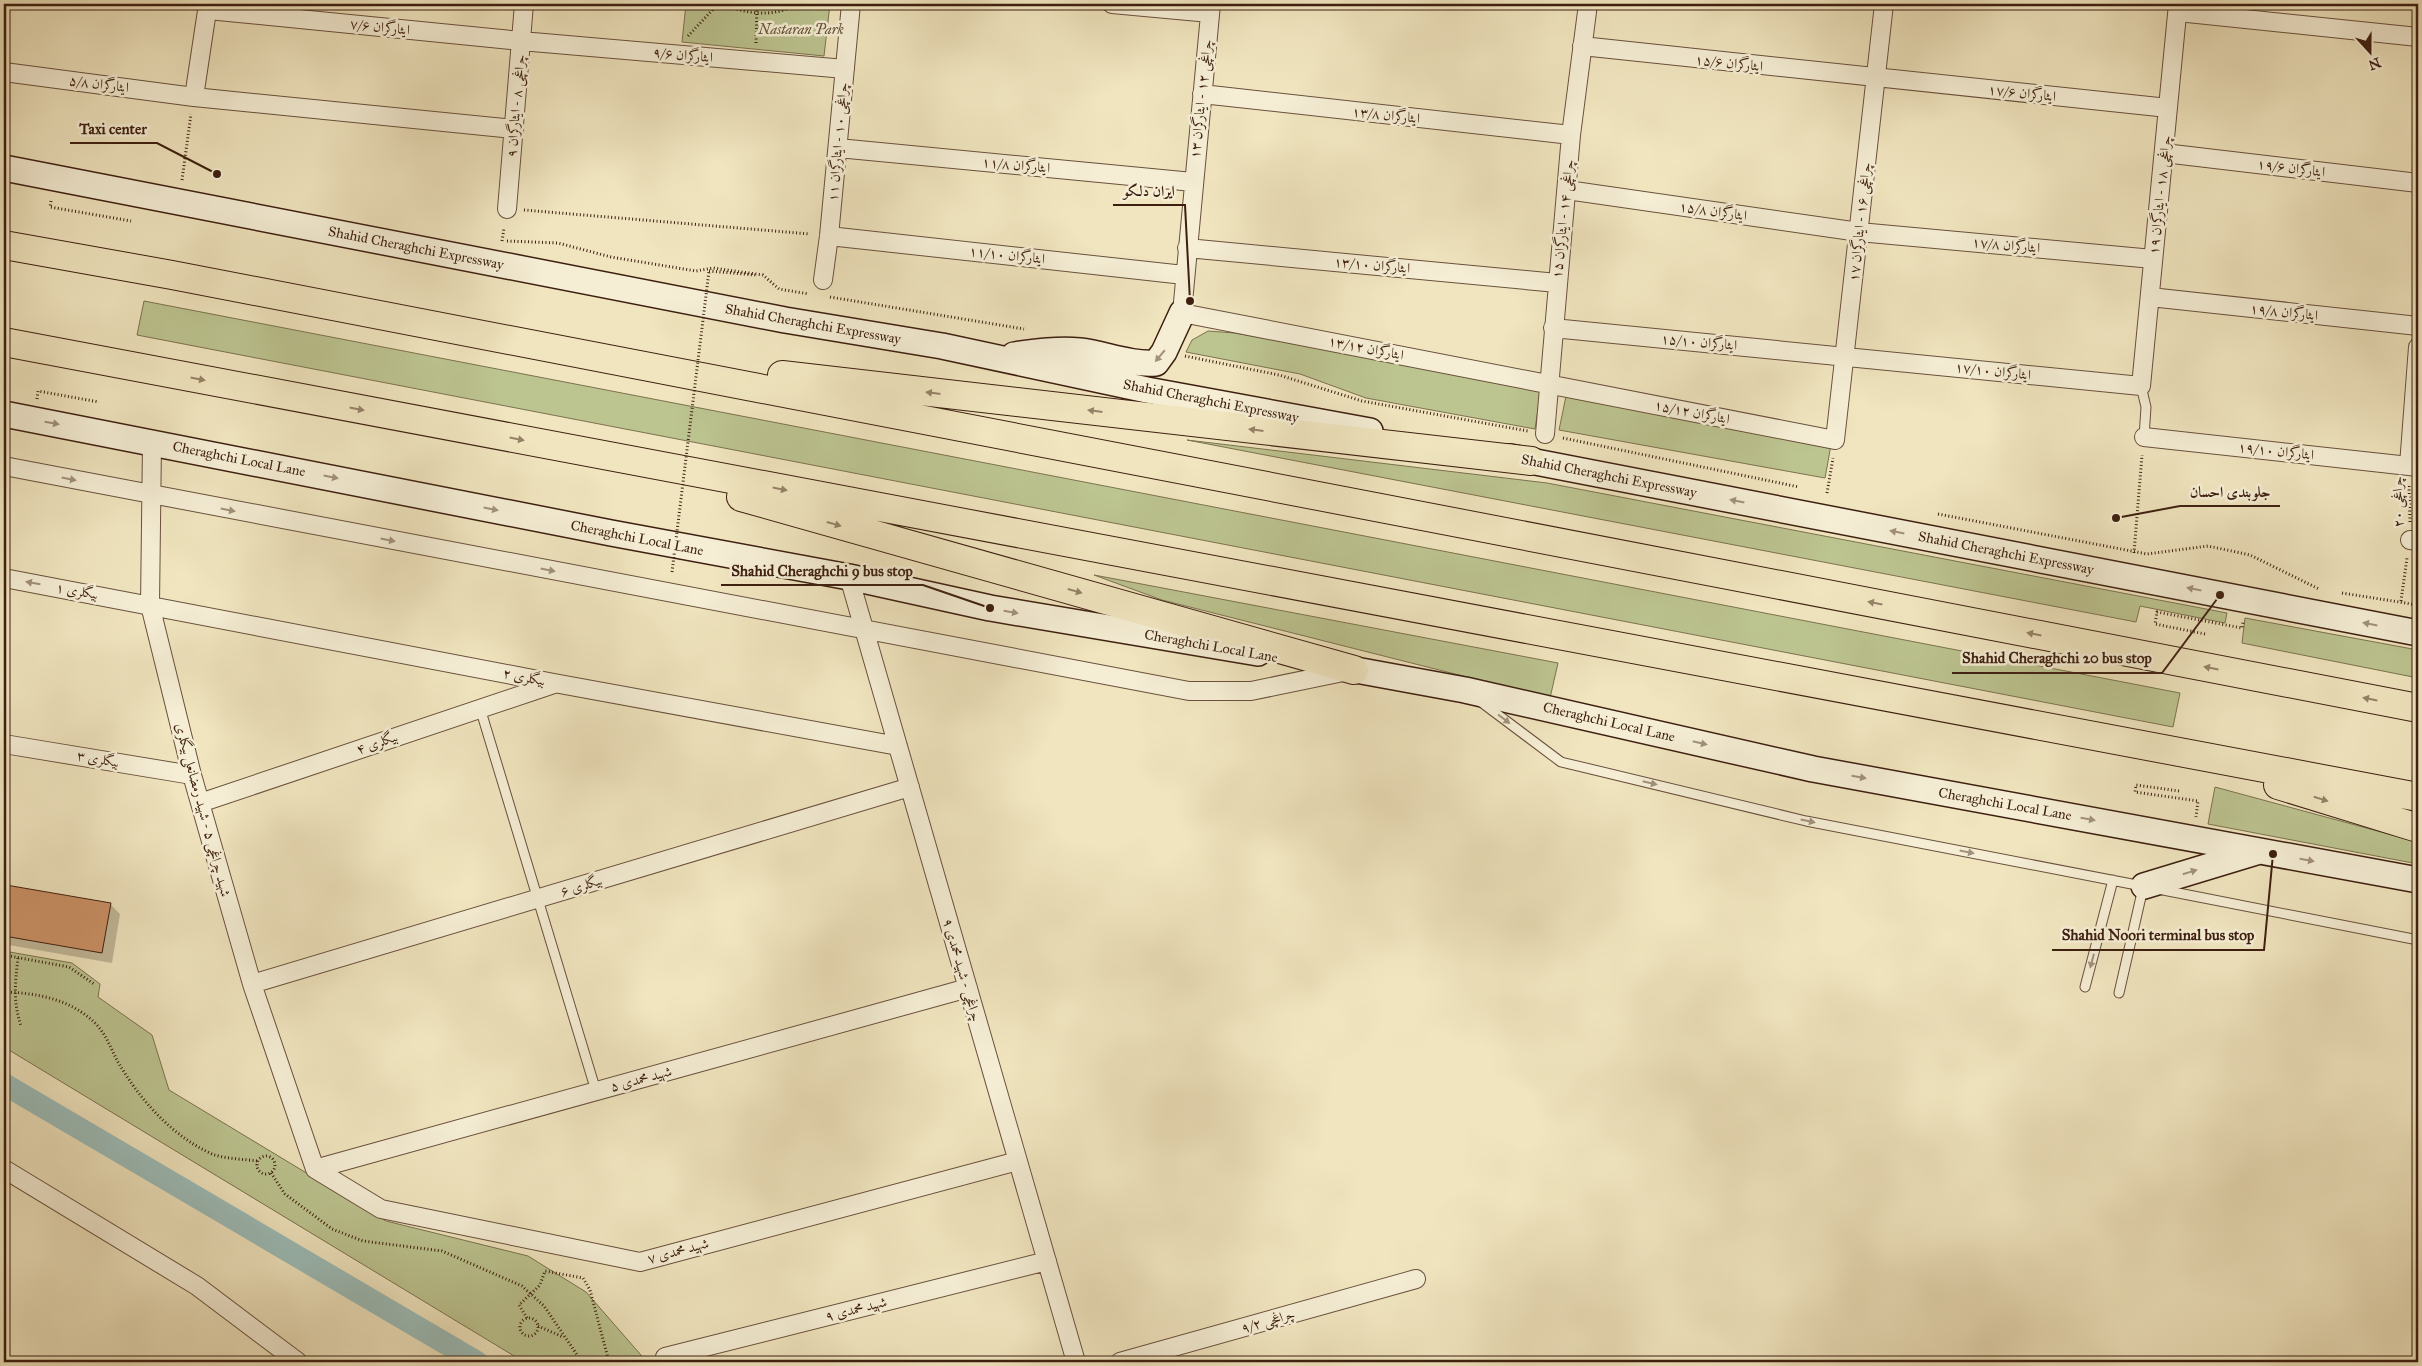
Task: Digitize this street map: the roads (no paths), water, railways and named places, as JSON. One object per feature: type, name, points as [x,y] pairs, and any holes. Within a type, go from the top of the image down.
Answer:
[{"type":"highway","points":[[4,228],[172,275]]},
{"type":"highway","points":[[4,245],[564,350],[2418,708]]},
{"type":"highway","points":[[4,342],[2140,743],[2418,797]]},
{"type":"highway","points":[[564,350],[1531,461]]},
{"type":"highway","points":[[4,353],[150,370]]},
{"type":"highway","points":[[568,449],[1354,670]]},
{"type":"highway","points":[[2140,743],[2418,828]]},
{"type":"main road","name":"Shahid Cheraghchi Expressway","points":[[4,168],[180,190],[500,252],[786,320],[942,346],[1147,390],[1531,461],[2407,631]]},
{"type":"main road","points":[[998,358],[1044,350],[1080,351],[1143,364],[1156,362],[1164,352],[1182,313]]},
{"type":"main road","name":"Cheraghchi Local Lane","points":[[4,414],[602,532],[849,577],[990,608],[1465,690],[1813,769],[2418,880]]},
{"type":"main road","points":[[2144,886],[2259,851]]},
{"type":"street","name":"چراغچی ۸ - ایثارگران ۹","points":[[507,209],[524,4]]},
{"type":"street","name":"چراغچی ۱۰ - ایثارگران ۱۱","points":[[823,291],[830,236],[851,4]]},
{"type":"street","points":[[1112,4],[1210,8]]},
{"type":"street","name":"چراغچی ۱۴ - ایثارگران ۱۵","points":[[1545,434],[1557,283],[1588,4]]},
{"type":"street","name":"چراغچی ۱۶ - ایثارگران ۱۷","points":[[1836,440],[1884,4]]},
{"type":"street","name":"ایثارگران ۷/۶","points":[[208,7],[522,41]]},
{"type":"street","points":[[194,96],[208,7]]},
{"type":"street","name":"چراغچی ۱۲ - ایثارگران ۱۳","points":[[1182,313],[1210,8]]},
{"type":"street","points":[[2178,8],[2418,37]]},
{"type":"street","name":"چراغچی ۱۸ - ایثارگران ۱۹","points":[[2141,386],[2178,8]]},
{"type":"street","name":"ایثارگران ۹/۶","points":[[522,41],[845,69]]},
{"type":"street","name":"ایثارگران ۱۵/۶","points":[[1582,46],[1876,79]]},
{"type":"street","name":"ایثارگران ۵/۸","points":[[4,72],[194,96],[514,129]]},
{"type":"street","name":"ایثارگران ۱۷/۶","points":[[1876,79],[2168,108]]},
{"type":"street","name":"ایثارگران ۱۳/۸","points":[[1202,94],[1572,135]]},
{"type":"street","name":"ایثارگران ۱۱/۸","points":[[838,148],[1193,182]]},
{"type":"street","name":"ایثارگران ۱۹/۶","points":[[2164,153],[2418,183]]},
{"type":"street","name":"ایثارگران ۱۵/۸","points":[[1567,190],[1858,232]]},
{"type":"street","name":"ایثارگران ۱۷/۸","points":[[1858,232],[2153,259]]},
{"type":"street","name":"ایثارگران ۱۱/۱۰","points":[[830,236],[1184,275]]},
{"type":"street","name":"ایثارگران ۱۳/۱۰","points":[[1187,248],[1557,283]]},
{"type":"street","name":"ایثارگران ۱۹/۸","points":[[2150,297],[2418,326]]},
{"type":"street","name":"ایثارگران ۱۳/۱۲","points":[[1182,313],[1550,383]]},
{"type":"street","name":"ایثارگران ۱۵/۱۰","points":[[1553,328],[1845,356]]},
{"type":"street","points":[[2414,466],[2418,347]]},
{"type":"street","name":"ایثارگران ۱۷/۱۰","points":[[1845,356],[2141,386]]},
{"type":"street","name":"ایثارگران ۱۵/۱۲","points":[[1550,383],[1836,440]]},
{"type":"street","name":"ایثارگران ۱۹/۱۰","points":[[2144,437],[2414,466]]},
{"type":"street","name":"شهید چراغچی ۵ - شهید رمضانعلی بیگلری","points":[[152,442],[150,605],[192,775],[252,984],[315,1169]]},
{"type":"street","points":[[4,466],[152,496],[1189,691],[1251,691],[1354,670]]},
{"type":"street","name":"۹ چراغچی - شهید محمدی","points":[[849,577],[1076,1362]]},
{"type":"street","name":"بیگلری ۱","points":[[4,578],[150,605]]},
{"type":"street","name":"بیگلری ۲","points":[[150,605],[554,684],[898,746]]},
{"type":"street","name":"بیگلری ۴","points":[[200,803],[554,684]]},
{"type":"street","name":"بیگلری ۳","points":[[4,744],[192,775]]},
{"type":"street","name":"بیگلری ۶","points":[[252,984],[910,787]]},
{"type":"street","name":"شهید محمدی ۵","points":[[315,1169],[968,988]]},
{"type":"street","name":"شهید محمدی ۷","points":[[315,1169],[381,1209],[640,1262],[1018,1160]]},
{"type":"street","points":[[4,1169],[197,1286],[298,1362]]},
{"type":"street","name":"شهید محمدی ۹","points":[[665,1356],[1047,1260]]},
{"type":"street","name":"۹/۲ چراغچی","points":[[1120,1362],[1416,1279]]},
{"type":"lane","points":[[2141,386],[2146,407],[2144,437]]},
{"type":"lane","points":[[1465,690],[1561,762],[1806,820],[2418,940]]},
{"type":"lane","points":[[480,708],[596,1091]]},
{"type":"lane","points":[[2085,987],[2113,880]]},
{"type":"lane","points":[[2119,993],[2144,886]]},
{"type":"waterway","points":[[4,1084],[477,1362]]},
{"type":"place","name":"Taxi center","points":[[217,174]]},
{"type":"place","name":"ایران دلکو","points":[[1190,301]]},
{"type":"place","name":"جلوبندی احسان","points":[[2116,518]]},
{"type":"place","name":"Shahid Cheraghchi 20 bus stop","points":[[2220,595]]},
{"type":"place","name":"Shahid Cheraghchi 9 bus stop","points":[[990,608]]},
{"type":"place","name":"Shahid Noori terminal bus stop","points":[[2273,854]]},
{"type":"park label","name":"Nastaran Park","points":[[801,29]]}]
